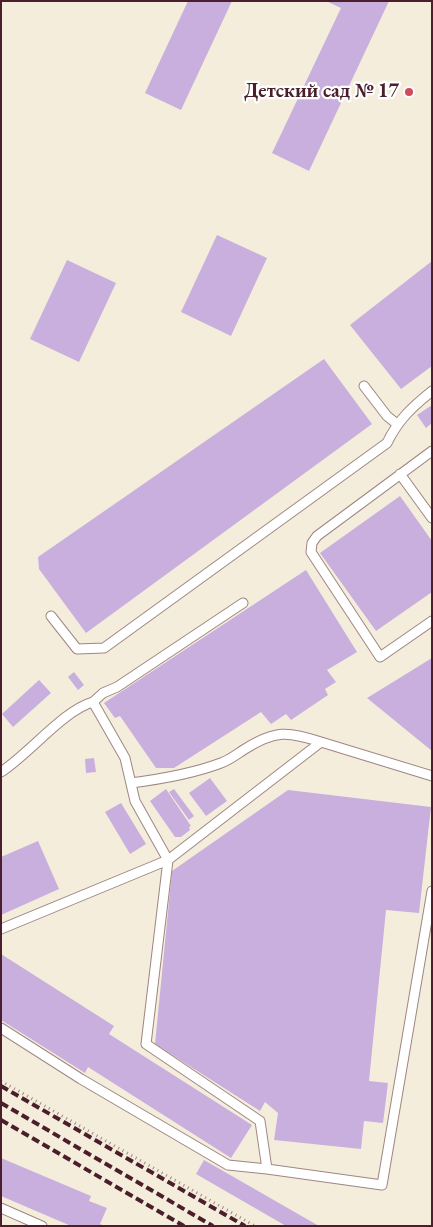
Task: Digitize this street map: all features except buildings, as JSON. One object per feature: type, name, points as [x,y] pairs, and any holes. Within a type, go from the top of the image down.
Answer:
[{"type":"lane","points":[[364,386],[387,416],[396,424]]},
{"type":"lane","points":[[51,616],[77,649],[104,648],[387,443],[396,424],[409,409],[432,391]]},
{"type":"lane","points":[[432,451],[317,536],[312,543],[311,552],[380,657],[432,621]]},
{"type":"lane","points":[[400,474],[432,518]]},
{"type":"lane","points":[[1,772],[19,760],[80,706],[93,702],[103,693],[117,687],[243,603]]},
{"type":"lane","points":[[93,702],[125,758],[135,800],[168,860],[146,1044],[260,1120],[268,1169]]},
{"type":"lane","points":[[131,783],[188,774],[224,762],[253,744],[277,733],[295,734],[432,776]]},
{"type":"lane","points":[[1,929],[168,860],[321,742]]},
{"type":"lane","points":[[1,1028],[228,1165],[382,1184],[432,892]]},
{"type":"lane","points":[[1,1208],[42,1226]]},
{"type":"path","points":[[1,1081],[255,1226]]},
{"type":"railway","points":[[1,1086],[245,1226]]},
{"type":"railway","points":[[1,1103],[213,1226]]},
{"type":"railway","points":[[1,1120],[184,1226]]},
{"type":"place","name":"Детский сад № 17","points":[[409,92]]}]
